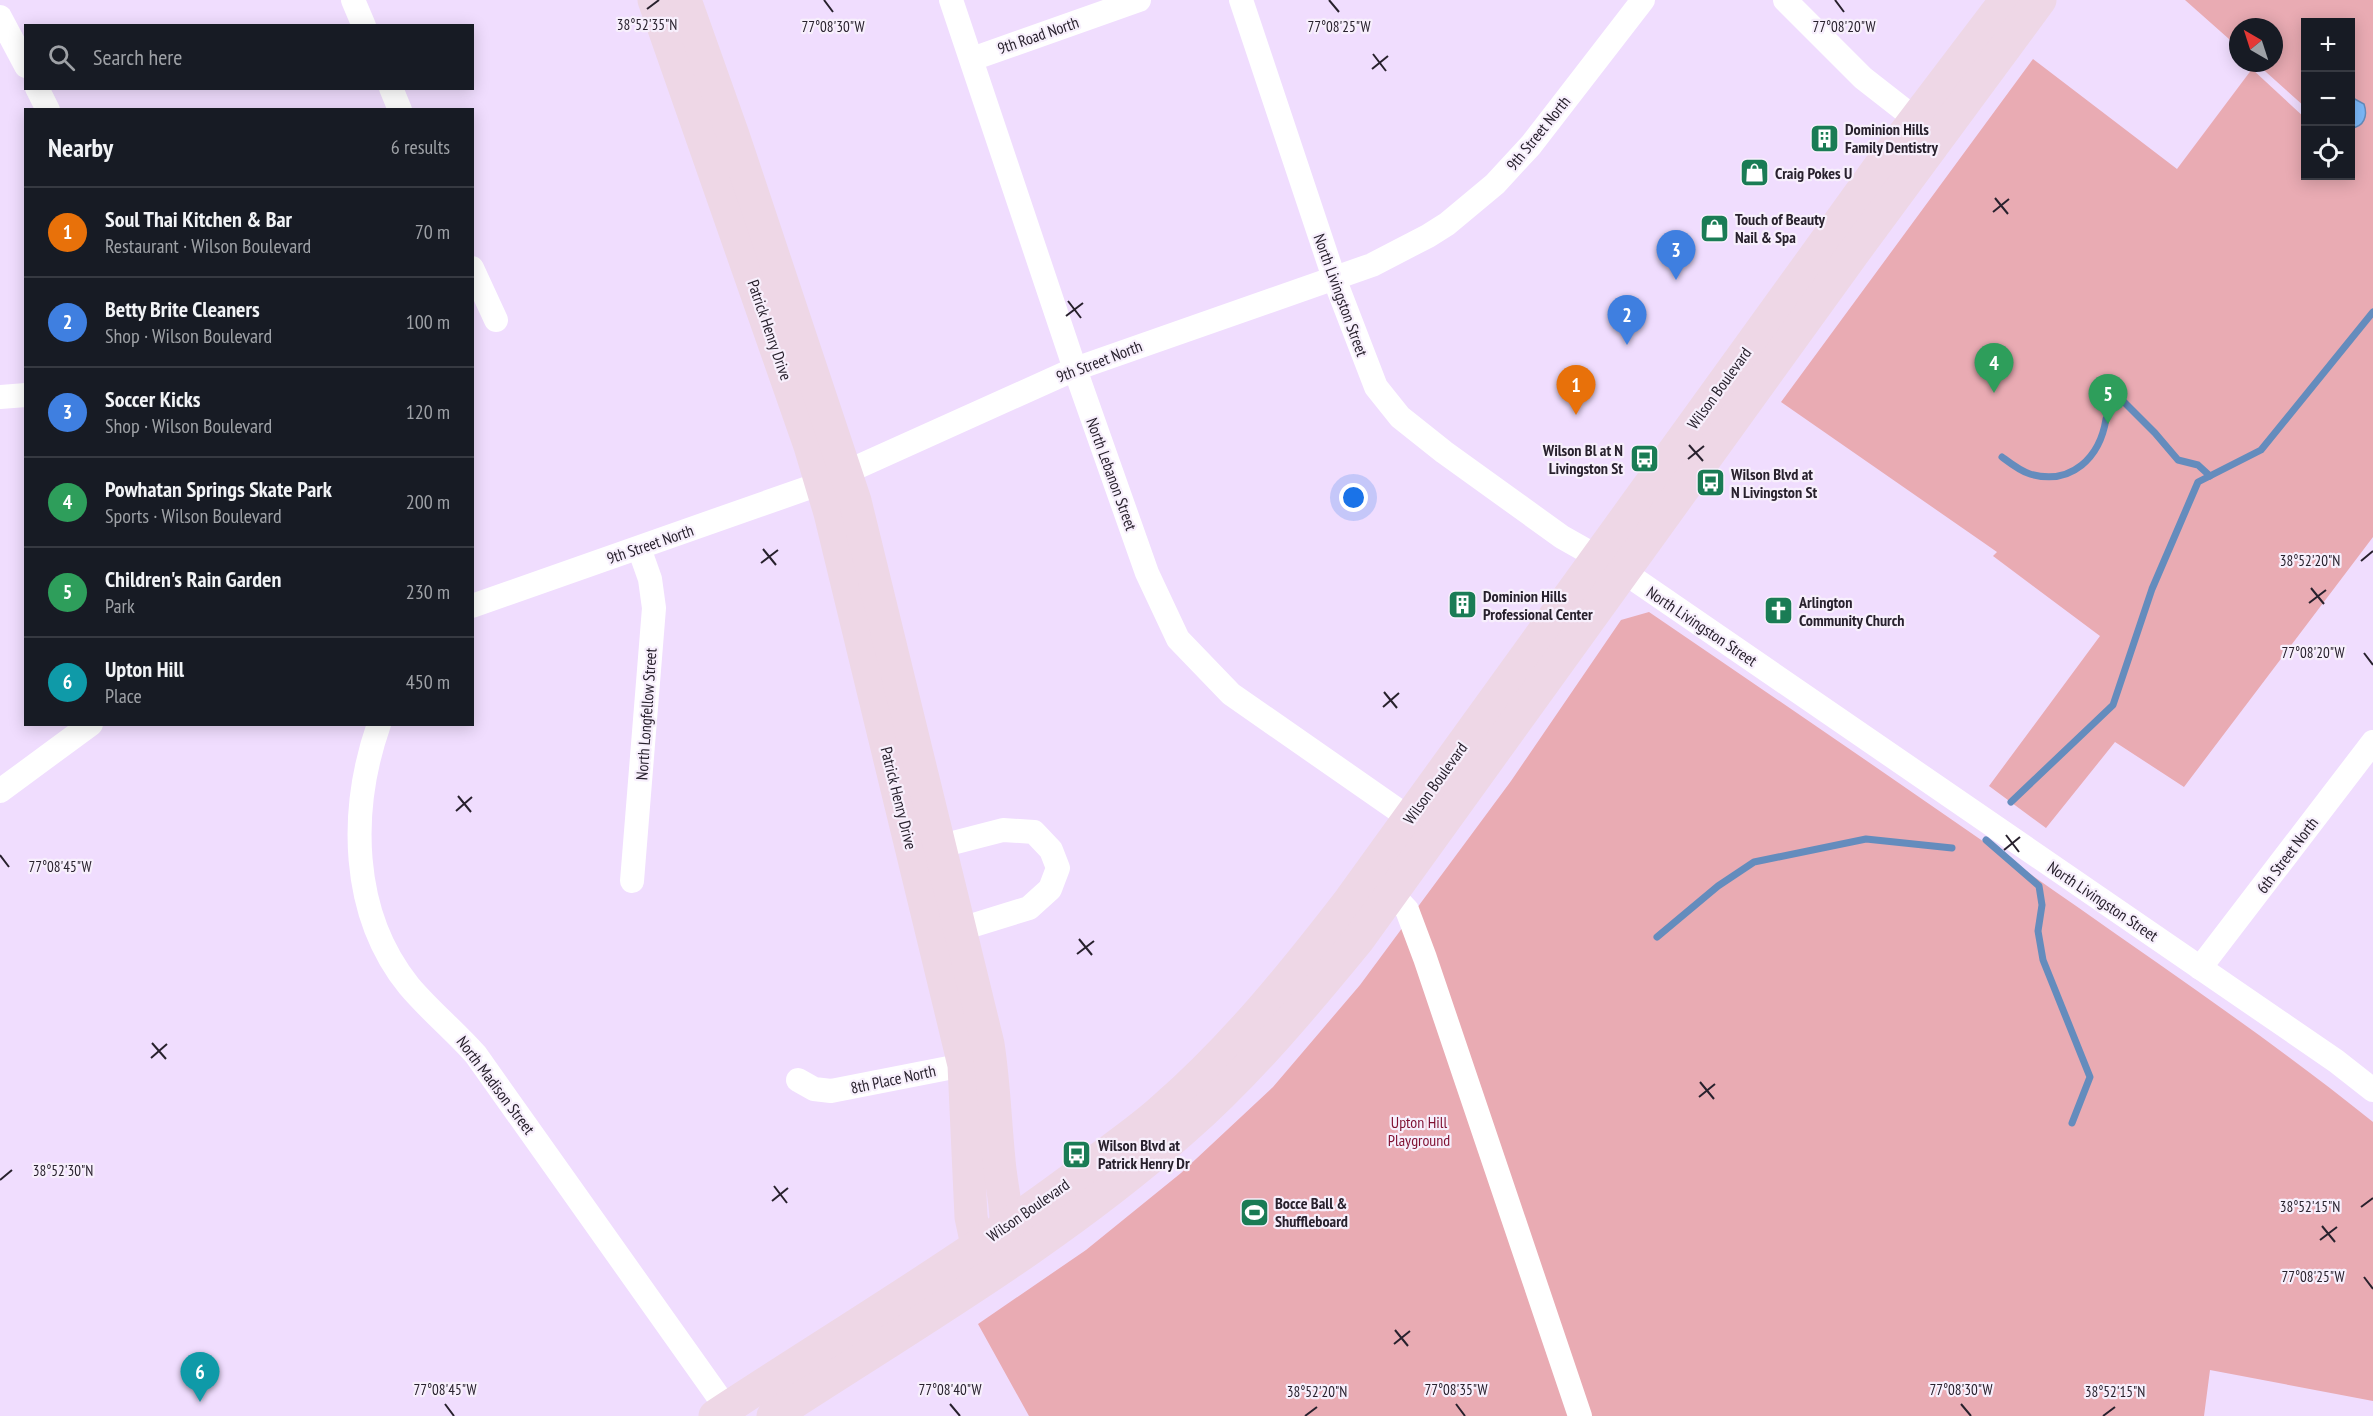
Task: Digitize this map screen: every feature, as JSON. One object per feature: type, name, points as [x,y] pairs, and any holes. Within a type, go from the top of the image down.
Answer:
[{"type":"main road","name":"Patrick Henry Drive","points":[[654,0],[834,479],[999,1159],[1008,1225],[999,1271]]},
{"type":"main road","name":"Patrick Henry Drive","points":[[685,0],[734,135],[941,846],[961,929],[977,1062],[971,1216],[977,1245],[999,1271]]},
{"type":"main road","name":"Wilson Boulevard","points":[[725,1413],[1055,1192],[1163,1109],[1222,1051],[1422,827],[1926,128],[2006,0]]},
{"type":"main road","name":"Wilson Boulevard","points":[[1926,128],[2040,0]]},
{"type":"main road","name":"Wilson Boulevard","points":[[773,1416],[999,1271],[1109,1189],[1182,1130],[1227,1088],[1309,1000],[1358,940],[1392,894],[1422,827]]},
{"type":"street","points":[[353,0],[363,24]]},
{"type":"street","name":"North Lebanon Street","points":[[951,0],[1075,369],[1148,573],[1178,639],[1231,694],[1422,827]]},
{"type":"street","name":"9th Road North","points":[[972,58],[1139,0]]},
{"type":"street","name":"North Livingston Street","points":[[1241,0],[1334,278],[1376,387],[1400,417],[1444,452],[1562,537],[1611,565],[2336,1061],[2373,1090]]},
{"type":"street","name":"9th Street North","points":[[474,605],[834,479],[1075,369],[1372,265],[1409,248],[1447,224],[1495,184],[1537,137],[1643,0]]},
{"type":"street","points":[[1785,0],[1863,78],[1926,128]]},
{"type":"street","points":[[0,17],[24,62]]},
{"type":"street","points":[[38,90],[47,108]]},
{"type":"street","points":[[392,90],[399,108]]},
{"type":"street","points":[[474,272],[496,320]]},
{"type":"street","points":[[0,397],[24,395]]},
{"type":"street","name":"North Longfellow Street","points":[[632,881],[654,608],[650,579],[639,548]]},
{"type":"street","points":[[0,791],[88,726]]},
{"type":"street","name":"North Madison Street","points":[[378,726],[369,757],[361,801],[361,866],[369,908],[393,965],[427,1006],[448,1024],[476,1055],[725,1413]]},
{"type":"street","name":"6th Street North","points":[[2200,968],[2373,742]]},
{"type":"street","name":"Patrick Henry Drive","points":[[941,846],[1003,830],[1034,832],[1051,850],[1058,867],[1050,889],[1029,908],[961,929]]},
{"type":"street","points":[[1392,894],[1407,910],[1425,958],[1580,1416]]},
{"type":"street","name":"8th Place North","points":[[798,1080],[814,1089],[831,1091],[977,1062]]},
{"type":"green space","points":[[2185,0],[2373,0],[2373,537],[2184,787],[2115,742],[2046,828],[1989,786],[2100,636],[1993,556],[1997,552],[1781,402],[2033,59],[2177,169],[2250,72],[2255,72],[2301,114],[2301,180],[2355,180],[2355,18],[2301,18],[2301,103],[2266,72],[2283,72],[2283,18],[2229,18],[2229,39]]},
{"type":"green space","name":"Upton Hill Playground","points":[[1649,612],[2191,986],[2265,1039],[2373,1122],[2373,1401],[2210,1370],[2204,1416],[1029,1416],[978,1324],[1086,1250],[1181,1173],[1273,1087],[1360,985],[1511,781],[1621,620]]},
{"type":"water","points":[[2355,99],[2364,104],[2364,120],[2355,127]]},
{"type":"waterway","points":[[2011,802],[2113,705],[2152,589],[2198,482],[2261,450],[2373,312]]},
{"type":"waterway","points":[[2122,400],[2178,460],[2198,465],[2210,476]]},
{"type":"waterway","points":[[2002,457],[2030,474],[2045,477],[2071,472],[2082,465],[2098,445],[2106,419]]},
{"type":"waterway","points":[[1657,937],[1718,886],[1754,862],[1866,839],[1952,848]]},
{"type":"waterway","points":[[1986,840],[2039,886],[2042,905],[2038,931],[2043,960],[2090,1077],[2072,1123]]},
{"type":"place","name":"Dominion Hills Family Dentistry","points":[[1824,138]]},
{"type":"place","name":"Craig Pokes U","points":[[1754,173]]},
{"type":"place","name":"Touch of Beauty Nail & Spa","points":[[1714,228]]},
{"type":"place","name":"Soccer Kicks","points":[[1676,280]]},
{"type":"place","name":"Betty Brite Cleaners","points":[[1627,345]]},
{"type":"place","name":"Powhatan Springs Skate Park","points":[[1994,393]]},
{"type":"place","name":"Soul Thai Kitchen & Bar","points":[[1576,415]]},
{"type":"place","name":"Children's Rain Garden","points":[[2108,424]]},
{"type":"place","name":"Wilson Bl at N Livingston St","points":[[1644,459]]},
{"type":"place","name":"Wilson Blvd at N Livingston St","points":[[1710,483]]},
{"type":"place","name":"Dominion Hills Professional Center","points":[[1462,605]]},
{"type":"place","name":"Arlington Community Church","points":[[1778,611]]},
{"type":"place","name":"Wilson Blvd at Patrick Henry Dr","points":[[1077,1154]]},
{"type":"place","name":"Bocce Ball & Shuffleboard","points":[[1254,1212]]},
{"type":"place","name":"Upton Hill","points":[[200,1402]]}]
